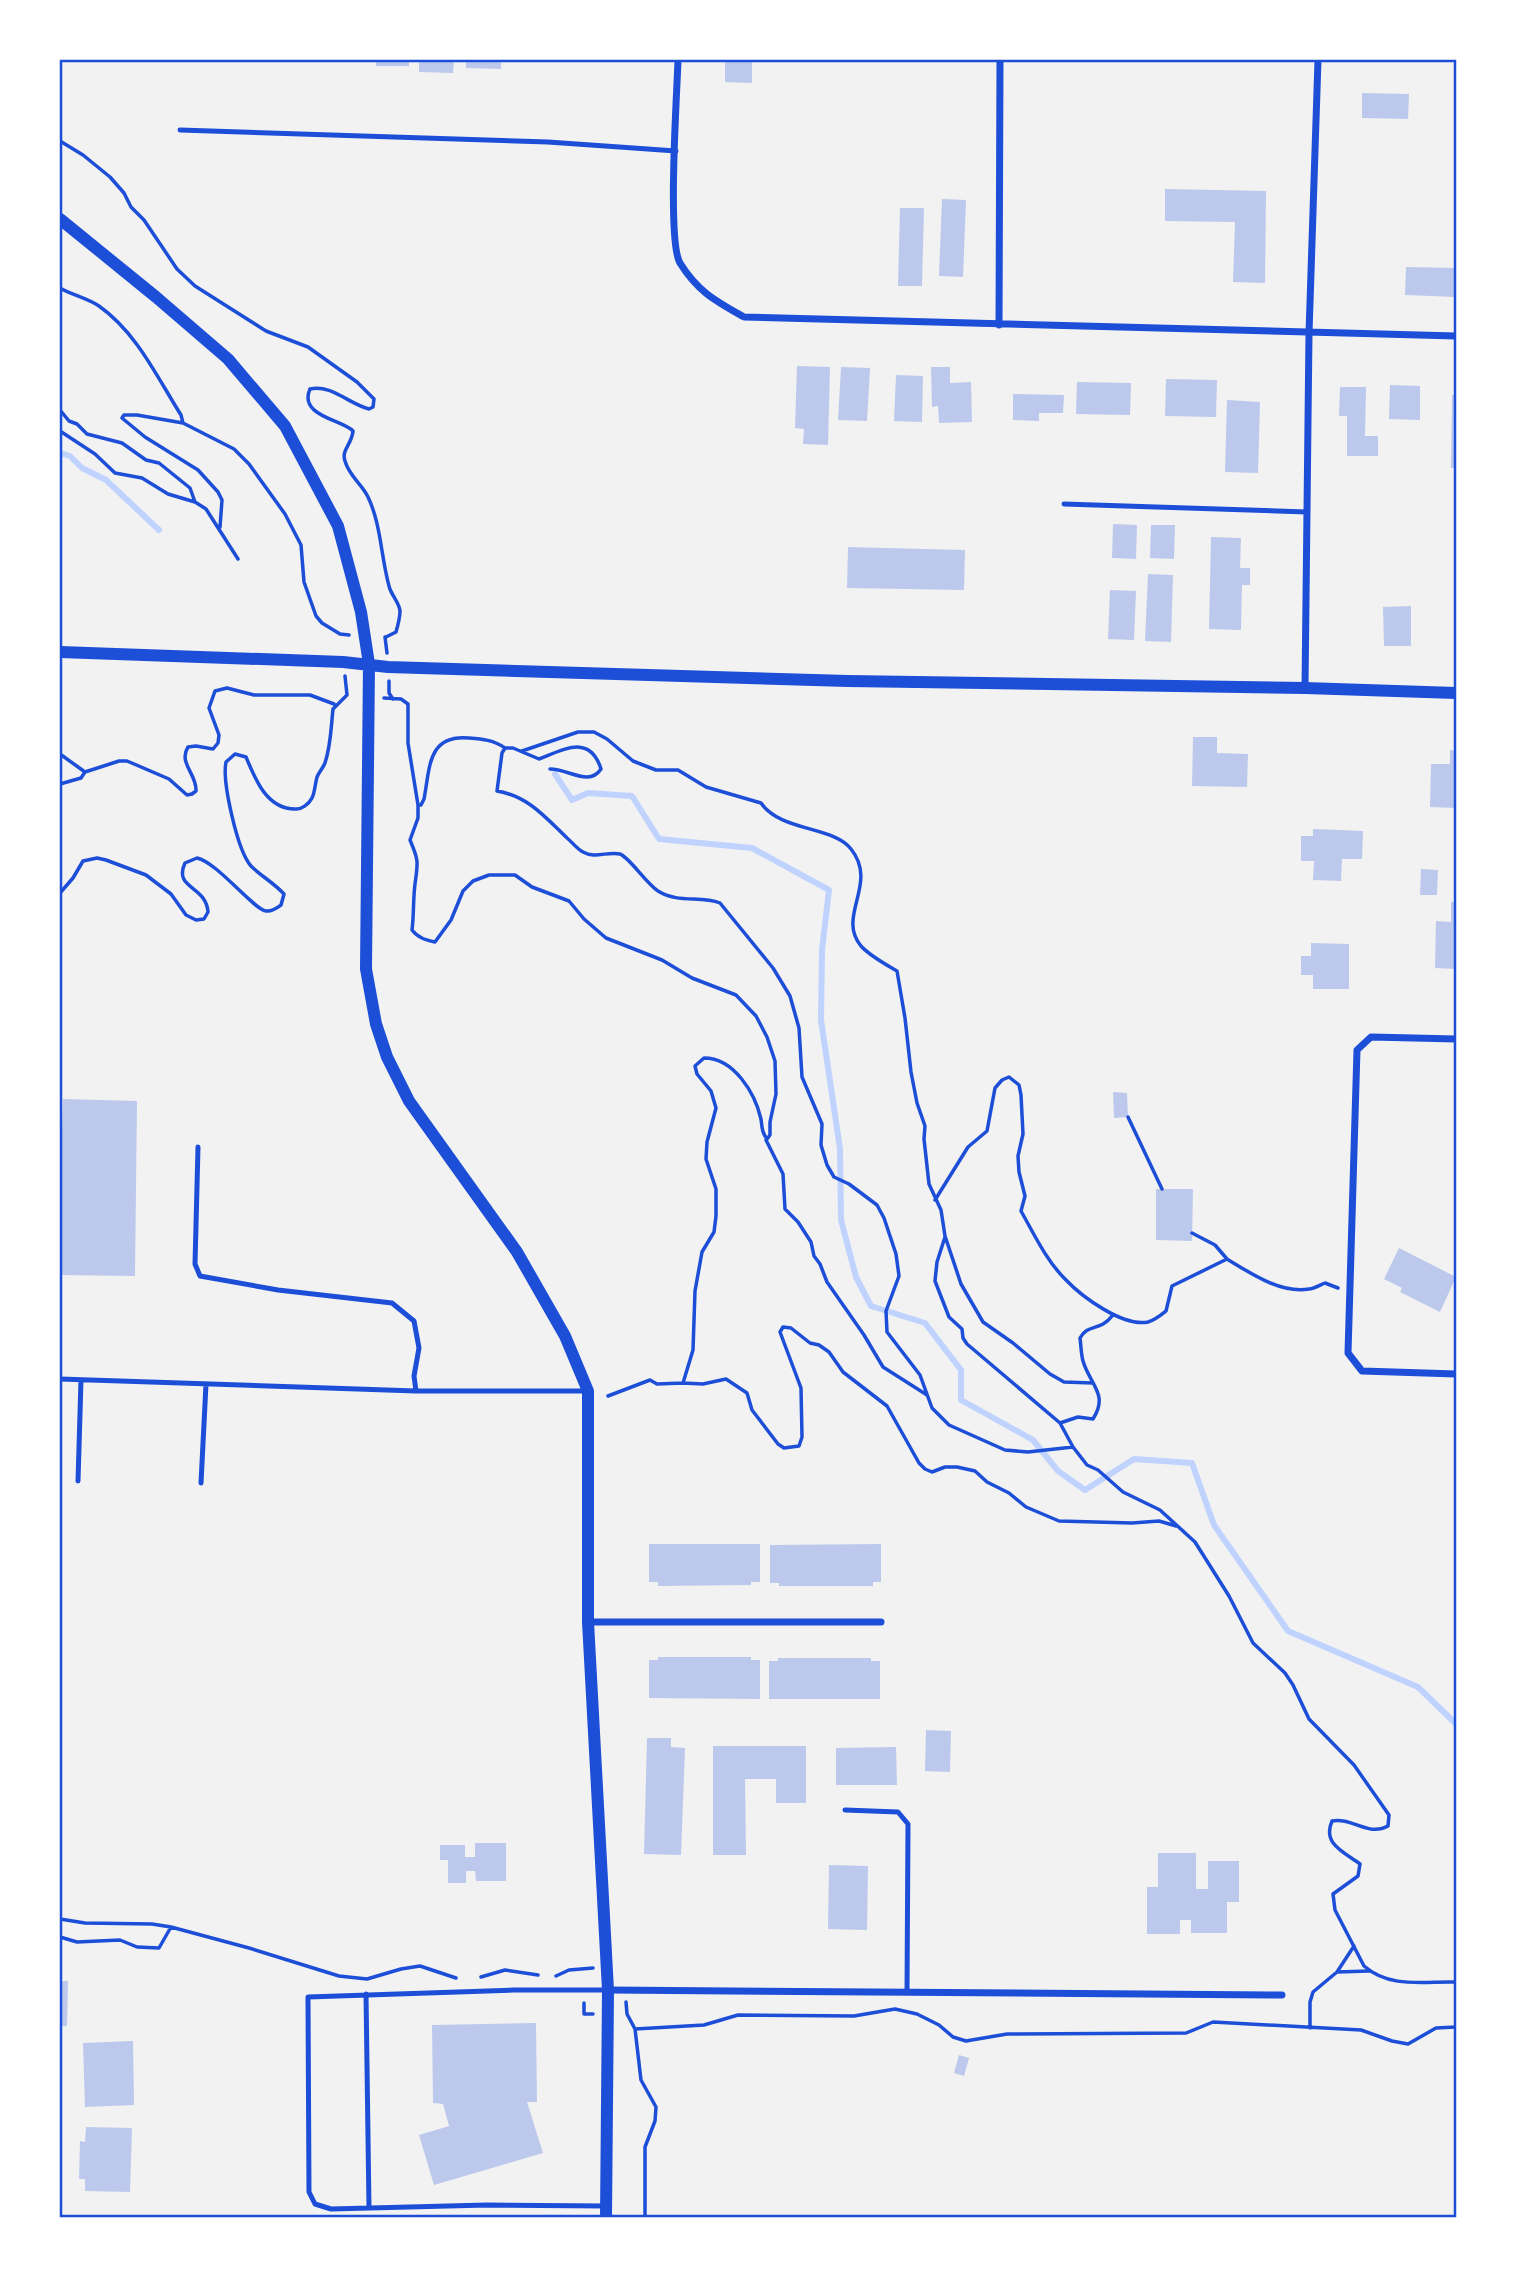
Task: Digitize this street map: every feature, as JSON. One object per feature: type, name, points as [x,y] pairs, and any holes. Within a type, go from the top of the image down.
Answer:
[{"type":"street","points":[[678,60],[674,214],[678,260],[704,294],[744,317],[1457,336]]},
{"type":"street","points":[[999,325],[1000,60]]},
{"type":"street","points":[[1305,688],[1309,333],[1318,60]]},
{"type":"street","points":[[60,219],[228,359],[285,426],[338,526],[361,612],[369,664],[366,969],[376,1024],[387,1056],[410,1101],[517,1252],[565,1336],[588,1391],[588,1622],[608,1990],[606,2212]]},
{"type":"street","points":[[60,652],[369,664],[402,668],[834,681],[1457,693]]},
{"type":"street","points":[[1457,1039],[1371,1037],[1357,1050],[1348,1353],[1362,1370],[1457,1374]]},
{"type":"street","points":[[588,1622],[881,1622]]},
{"type":"street","points":[[608,1990],[1282,1995]]},
{"type":"lane","points":[[180,130],[548,142],[676,151]]},
{"type":"lane","points":[[1063,504],[1307,512]]},
{"type":"lane","points":[[198,1147],[195,1264],[200,1276],[278,1290],[392,1303],[414,1321],[419,1348],[414,1376],[416,1391]]},
{"type":"lane","points":[[60,1379],[416,1391],[588,1391]]},
{"type":"lane","points":[[78,1481],[80,1380]]},
{"type":"lane","points":[[201,1483],[206,1384]]},
{"type":"lane","points":[[845,1810],[898,1812],[908,1824],[907,1992]]},
{"type":"lane","points":[[606,2212],[488,2205],[331,2209],[315,2204],[309,2192],[307,1997],[608,1990]]},
{"type":"lane","points":[[366,1994],[369,2208]]},
{"type":"path","points":[[60,141],[110,177],[124,193],[131,207],[144,220],[177,269],[195,286],[266,331],[307,347],[357,383],[375,401],[369,409],[326,389],[314,387],[308,391],[310,404],[321,416],[353,431],[352,441],[345,451],[345,462],[354,480],[368,496],[377,519],[389,586],[399,606],[396,632],[386,637]]},
{"type":"path","points":[[60,288],[98,305],[124,329],[147,356],[183,423]]},
{"type":"path","points":[[60,410],[69,421],[77,424],[87,434],[122,443],[146,460],[159,463],[190,488],[195,502]]},
{"type":"path","points":[[220,529],[222,500],[218,492],[198,470],[145,437],[122,418],[124,415],[183,423],[234,449],[249,464],[285,514],[300,545],[304,582],[316,616],[340,634]]},
{"type":"path","points":[[60,431],[95,454],[115,473],[142,478],[168,494],[195,502],[206,509],[238,559]]},
{"type":"path","points":[[60,784],[81,778],[85,772],[127,761],[169,779],[187,794],[192,794],[197,784],[184,762],[184,754],[188,747],[213,749],[218,743],[219,734],[209,708],[215,691],[227,688],[254,695],[310,695],[335,704]]},
{"type":"path","points":[[60,893],[83,861],[97,858],[154,879],[171,894],[186,915],[193,920],[204,919],[208,912],[205,901],[201,893],[185,883],[183,876],[185,863],[197,858],[209,863],[261,910],[274,911],[281,905],[284,894],[251,866],[242,850],[225,778],[226,762],[235,754],[246,757],[257,782],[269,799],[278,806],[296,810],[303,807],[312,800],[317,777],[324,766],[335,704],[347,695]]},
{"type":"path","points":[[393,699],[401,699],[408,704],[408,743],[418,805],[418,818],[410,840],[417,858],[418,872],[412,930],[426,940],[435,942],[451,920],[463,891],[473,881],[489,875],[515,875],[532,887],[569,901],[584,919],[606,938],[662,960],[692,978],[736,995],[756,1016],[775,1061],[776,1094],[769,1138],[765,1138]]},
{"type":"path","points":[[519,751],[578,732],[594,732],[607,738],[633,761],[656,770],[678,770],[706,787],[761,803],[766,810],[789,822],[839,839],[851,849],[862,879],[853,916],[855,935],[862,947],[897,971],[911,1072],[925,1126],[929,1184],[941,1210],[945,1236],[961,1284],[983,1322],[1050,1374],[1064,1382],[1093,1383]]},
{"type":"path","points":[[418,805],[421,805],[424,799],[434,752],[443,741],[460,737],[489,740],[539,759],[573,747],[582,747],[593,752],[601,769],[594,777],[585,779],[566,770],[550,769]]},
{"type":"path","points":[[505,748],[497,790],[529,802],[582,852],[597,856],[616,853],[624,855],[643,880],[659,892],[679,899],[708,898],[720,903],[772,968],[790,996],[796,1014],[802,1077],[822,1124],[821,1145],[827,1165],[834,1177],[849,1184],[877,1205],[884,1218],[899,1276],[886,1311],[887,1332],[920,1375],[932,1408],[949,1424],[1005,1450],[1028,1452],[1073,1447]]},
{"type":"path","points":[[60,754],[85,772]]},
{"type":"path","points":[[682,1383],[694,1350],[695,1291],[702,1252],[714,1232],[716,1216],[716,1189],[706,1159],[707,1142],[716,1108],[711,1091],[697,1074],[695,1066],[700,1060],[714,1058],[729,1066],[741,1078],[755,1102],[765,1138],[783,1174],[785,1209],[798,1222],[811,1242],[814,1256],[827,1282],[883,1367],[929,1396]]},
{"type":"path","points":[[935,1200],[968,1147],[986,1131],[995,1088],[1009,1077],[1018,1086],[1021,1095],[1023,1134],[1018,1156],[1025,1196],[1021,1211],[1065,1279],[1112,1316],[1132,1323],[1151,1322],[1167,1311],[1172,1286],[1227,1259]]},
{"type":"path","points":[[1128,1117],[1162,1189]]},
{"type":"path","points":[[1192,1233],[1215,1245],[1227,1259],[1256,1277],[1290,1288],[1310,1290],[1325,1283],[1350,1293]]},
{"type":"path","points":[[945,1236],[934,1281],[949,1317],[962,1329],[963,1338],[1060,1423],[1087,1465],[1098,1470],[1123,1492],[1160,1510],[1195,1542],[1229,1596],[1253,1643],[1284,1673],[1293,1685],[1309,1719],[1354,1765],[1389,1815],[1388,1826],[1381,1830],[1360,1828],[1340,1819],[1332,1821],[1328,1831],[1331,1842],[1360,1864],[1358,1876],[1333,1894],[1335,1910],[1364,1966],[1399,1983],[1457,1982]]},
{"type":"path","points":[[1060,1423],[1078,1417],[1093,1419],[1100,1408],[1100,1398],[1083,1360],[1081,1334],[1106,1324],[1112,1316]]},
{"type":"path","points":[[608,1396],[650,1380],[657,1384],[703,1384],[726,1379],[747,1393],[752,1410],[778,1444],[784,1448],[799,1446],[802,1437],[801,1388],[780,1332],[783,1327],[792,1328],[810,1343],[829,1352],[843,1373],[887,1406],[925,1469],[932,1472],[945,1467],[975,1471],[1026,1507],[1059,1521],[1159,1521],[1178,1526]]},
{"type":"path","points":[[60,1919],[85,1923],[152,1924],[171,1927],[339,1976],[367,1979],[420,1966],[454,1978],[466,1978]]},
{"type":"path","points":[[60,1937],[77,1942],[120,1940],[137,1947],[159,1948],[171,1927]]},
{"type":"path","points":[[1310,2028],[1313,1992],[1337,1972],[1354,1946]]},
{"type":"path","points":[[550,1976],[582,1969]]},
{"type":"path","points":[[478,1978],[505,1970],[541,1976]]},
{"type":"path","points":[[1337,1972],[1370,1971]]},
{"type":"path","points":[[635,2029],[704,2025],[738,2015],[854,2016],[895,2009],[917,2014],[939,2025],[953,2037],[966,2041],[1007,2034],[1186,2033],[1213,2022],[1361,2030],[1408,2044],[1436,2028],[1457,2027]]},
{"type":"path","points":[[627,2014],[635,2029],[641,2080],[656,2107],[655,2121],[645,2147],[645,2217]]},
{"type":"building","points":[[376,60],[409,60],[409,66],[376,66]]},
{"type":"building","points":[[419,60],[454,60],[453,73],[419,72]]},
{"type":"building","points":[[466,60],[501,60],[501,69],[466,68]]},
{"type":"building","points":[[725,60],[752,60],[752,83],[725,82]]},
{"type":"building","points":[[1362,93],[1409,94],[1408,119],[1362,118]]},
{"type":"building","points":[[1165,189],[1266,191],[1265,283],[1233,282],[1235,222],[1165,221]]},
{"type":"building","points":[[942,199],[966,200],[963,277],[939,276]]},
{"type":"building","points":[[900,208],[924,208],[922,286],[898,286]]},
{"type":"building","points":[[1406,267],[1456,268],[1456,297],[1405,295]]},
{"type":"building","points":[[797,366],[830,367],[828,445],[803,444],[804,429],[795,428]]},
{"type":"building","points":[[841,367],[870,368],[867,421],[838,420]]},
{"type":"building","points":[[931,367],[950,367],[950,383],[971,382],[972,422],[939,423],[938,406],[932,407]]},
{"type":"building","points":[[896,375],[923,376],[922,422],[894,421]]},
{"type":"building","points":[[1166,379],[1217,380],[1216,417],[1165,416]]},
{"type":"building","points":[[1077,382],[1131,383],[1130,415],[1076,414]]},
{"type":"building","points":[[1390,385],[1420,386],[1420,420],[1389,419]]},
{"type":"building","points":[[1340,387],[1366,387],[1365,436],[1378,436],[1378,456],[1347,456],[1347,416],[1339,416]]},
{"type":"building","points":[[1013,394],[1064,395],[1063,413],[1039,413],[1039,421],[1013,420]]},
{"type":"building","points":[[1452,395],[1456,395],[1456,468],[1451,468]]},
{"type":"building","points":[[1227,400],[1260,402],[1258,473],[1225,472]]},
{"type":"building","points":[[1113,524],[1137,525],[1136,559],[1112,558]]},
{"type":"building","points":[[1151,525],[1175,525],[1174,559],[1150,558]]},
{"type":"building","points":[[1211,537],[1241,538],[1240,568],[1250,568],[1250,585],[1242,585],[1241,630],[1209,629]]},
{"type":"building","points":[[848,547],[965,550],[964,590],[847,588]]},
{"type":"building","points":[[1148,574],[1173,575],[1171,642],[1145,641]]},
{"type":"building","points":[[1110,590],[1136,591],[1134,640],[1108,639]]},
{"type":"building","points":[[1411,606],[1411,646],[1384,646],[1383,607]]},
{"type":"building","points":[[1193,737],[1217,737],[1217,753],[1248,754],[1247,787],[1192,786]]},
{"type":"building","points":[[1450,750],[1456,751],[1456,808],[1430,807],[1431,764],[1450,764]]},
{"type":"building","points":[[1313,829],[1363,831],[1362,859],[1342,859],[1341,881],[1313,880],[1314,861],[1301,861],[1301,836],[1313,836]]},
{"type":"building","points":[[1421,869],[1438,870],[1437,895],[1420,895]]},
{"type":"building","points":[[1451,902],[1456,902],[1456,969],[1435,968],[1436,921],[1451,922]]},
{"type":"building","points":[[1311,943],[1349,944],[1349,989],[1313,989],[1313,975],[1301,975],[1301,956],[1311,956]]},
{"type":"building","points":[[1113,1092],[1127,1093],[1128,1117],[1114,1118]]},
{"type":"building","points":[[63,1099],[137,1101],[135,1276],[60,1275],[60,1131]]},
{"type":"building","points":[[1156,1189],[1193,1189],[1192,1241],[1156,1240]]},
{"type":"building","points":[[1399,1248],[1456,1277],[1440,1312],[1400,1292],[1402,1288],[1384,1279]]},
{"type":"building","points":[[649,1544],[760,1544],[760,1582],[751,1582],[751,1585],[658,1586],[658,1582],[649,1582]]},
{"type":"building","points":[[881,1544],[881,1582],[873,1582],[873,1586],[779,1586],[779,1583],[770,1583],[770,1545]]},
{"type":"building","points":[[658,1657],[751,1657],[751,1660],[760,1660],[760,1699],[649,1698],[649,1660],[658,1660]]},
{"type":"building","points":[[778,1658],[871,1658],[871,1661],[880,1661],[880,1699],[769,1699],[769,1661],[778,1661]]},
{"type":"building","points":[[926,1730],[951,1731],[950,1772],[925,1771]]},
{"type":"building","points":[[647,1738],[671,1738],[671,1747],[685,1748],[681,1855],[644,1854]]},
{"type":"building","points":[[713,1746],[806,1746],[806,1803],[776,1803],[776,1779],[745,1779],[746,1855],[713,1855]]},
{"type":"building","points":[[896,1747],[897,1785],[836,1785],[836,1748]]},
{"type":"building","points":[[475,1843],[506,1843],[506,1881],[476,1881],[475,1871],[466,1871],[466,1883],[448,1883],[448,1860],[440,1860],[440,1845],[465,1845],[465,1857],[475,1857]]},
{"type":"building","points":[[1158,1853],[1196,1853],[1196,1889],[1208,1889],[1208,1861],[1239,1861],[1239,1902],[1227,1902],[1227,1933],[1191,1933],[1191,1920],[1180,1920],[1180,1934],[1147,1934],[1147,1887],[1158,1887]]},
{"type":"building","points":[[829,1865],[868,1866],[867,1930],[828,1929]]},
{"type":"building","points":[[60,1981],[68,1981],[67,2026],[60,2026]]},
{"type":"building","points":[[536,2023],[537,2102],[527,2102],[543,2153],[434,2185],[419,2135],[449,2126],[443,2104],[433,2103],[432,2025]]},
{"type":"building","points":[[133,2041],[134,2105],[85,2107],[83,2043]]},
{"type":"building","points":[[959,2055],[969,2058],[964,2076],[954,2073]]},
{"type":"building","points":[[86,2127],[132,2128],[130,2192],[85,2191],[85,2179],[79,2179],[80,2141],[85,2142]]},
{"type":"waterway","points":[[60,453],[70,456],[82,468],[106,480],[159,530]]},
{"type":"waterway","points":[[555,774],[572,800],[588,793],[632,796],[659,839],[752,848],[829,890],[822,950],[821,1020],[840,1149],[841,1220],[856,1277],[871,1306],[925,1323],[961,1370],[961,1400],[1033,1440],[1058,1471],[1085,1490],[1134,1459],[1192,1463],[1214,1525],[1288,1631],[1418,1687],[1456,1724]]}]
